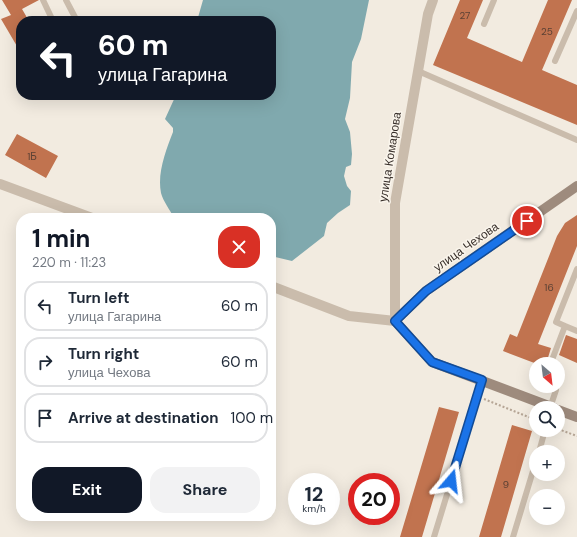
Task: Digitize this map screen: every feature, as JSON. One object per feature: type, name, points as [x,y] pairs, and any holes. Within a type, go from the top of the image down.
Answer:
[{"type":"main road","name":"улица Чехова","points":[[395,321],[426,291],[577,186]]},
{"type":"main road","points":[[395,321],[432,362],[535,401]]},
{"type":"main road","points":[[565,412],[577,417]]},
{"type":"street","name":"улица Комарова","points":[[395,321],[395,203],[428,14],[433,0]]},
{"type":"street","points":[[0,184],[78,213]]},
{"type":"street","points":[[276,288],[349,316],[395,321]]},
{"type":"lane","points":[[43,0],[51,16]]},
{"type":"lane","points":[[66,0],[74,16]]},
{"type":"lane","points":[[484,24],[494,0]]},
{"type":"lane","points":[[555,61],[577,11]]},
{"type":"lane","points":[[418,70],[577,140]]},
{"type":"lane","points":[[577,269],[556,322],[577,331]]},
{"type":"lane","points":[[553,357],[565,326]]},
{"type":"lane","points":[[434,537],[482,380]]},
{"type":"lane","points":[[513,537],[530,481]]},
{"type":"path","points":[[477,397],[529,417]]},
{"type":"path","points":[[565,432],[577,436]]},
{"type":"water","points":[[203,0],[369,0],[361,39],[352,62],[350,98],[345,119],[350,132],[352,154],[351,165],[346,167],[344,176],[347,186],[351,191],[350,205],[327,223],[324,236],[292,261],[276,257],[276,213],[171,213],[162,196],[160,185],[161,170],[173,132],[173,128],[165,119],[174,100],[276,100],[276,16],[198,16]]},
{"type":"building","points":[[2,0],[39,0],[22,9],[26,16],[16,16],[16,44],[1,19],[11,15]]},
{"type":"building","points":[[460,0],[483,0],[467,38],[522,62],[548,0],[572,0],[542,70],[577,85],[577,125],[433,65]]},
{"type":"building","points":[[17,134],[58,156],[46,178],[5,155]]},
{"type":"building","points":[[577,215],[577,246],[538,344],[551,348],[548,357],[529,357],[529,361],[503,351],[510,334],[517,337],[557,236],[565,223]]},
{"type":"building","points":[[566,335],[577,339],[577,363],[559,355]]},
{"type":"building","points":[[439,407],[459,412],[422,537],[400,537]]},
{"type":"building","points":[[512,425],[529,430],[529,437],[530,437],[501,537],[479,537]]},
{"type":"route","points":[[451,481],[482,380],[432,362],[395,321],[426,291],[527,221]]}]
